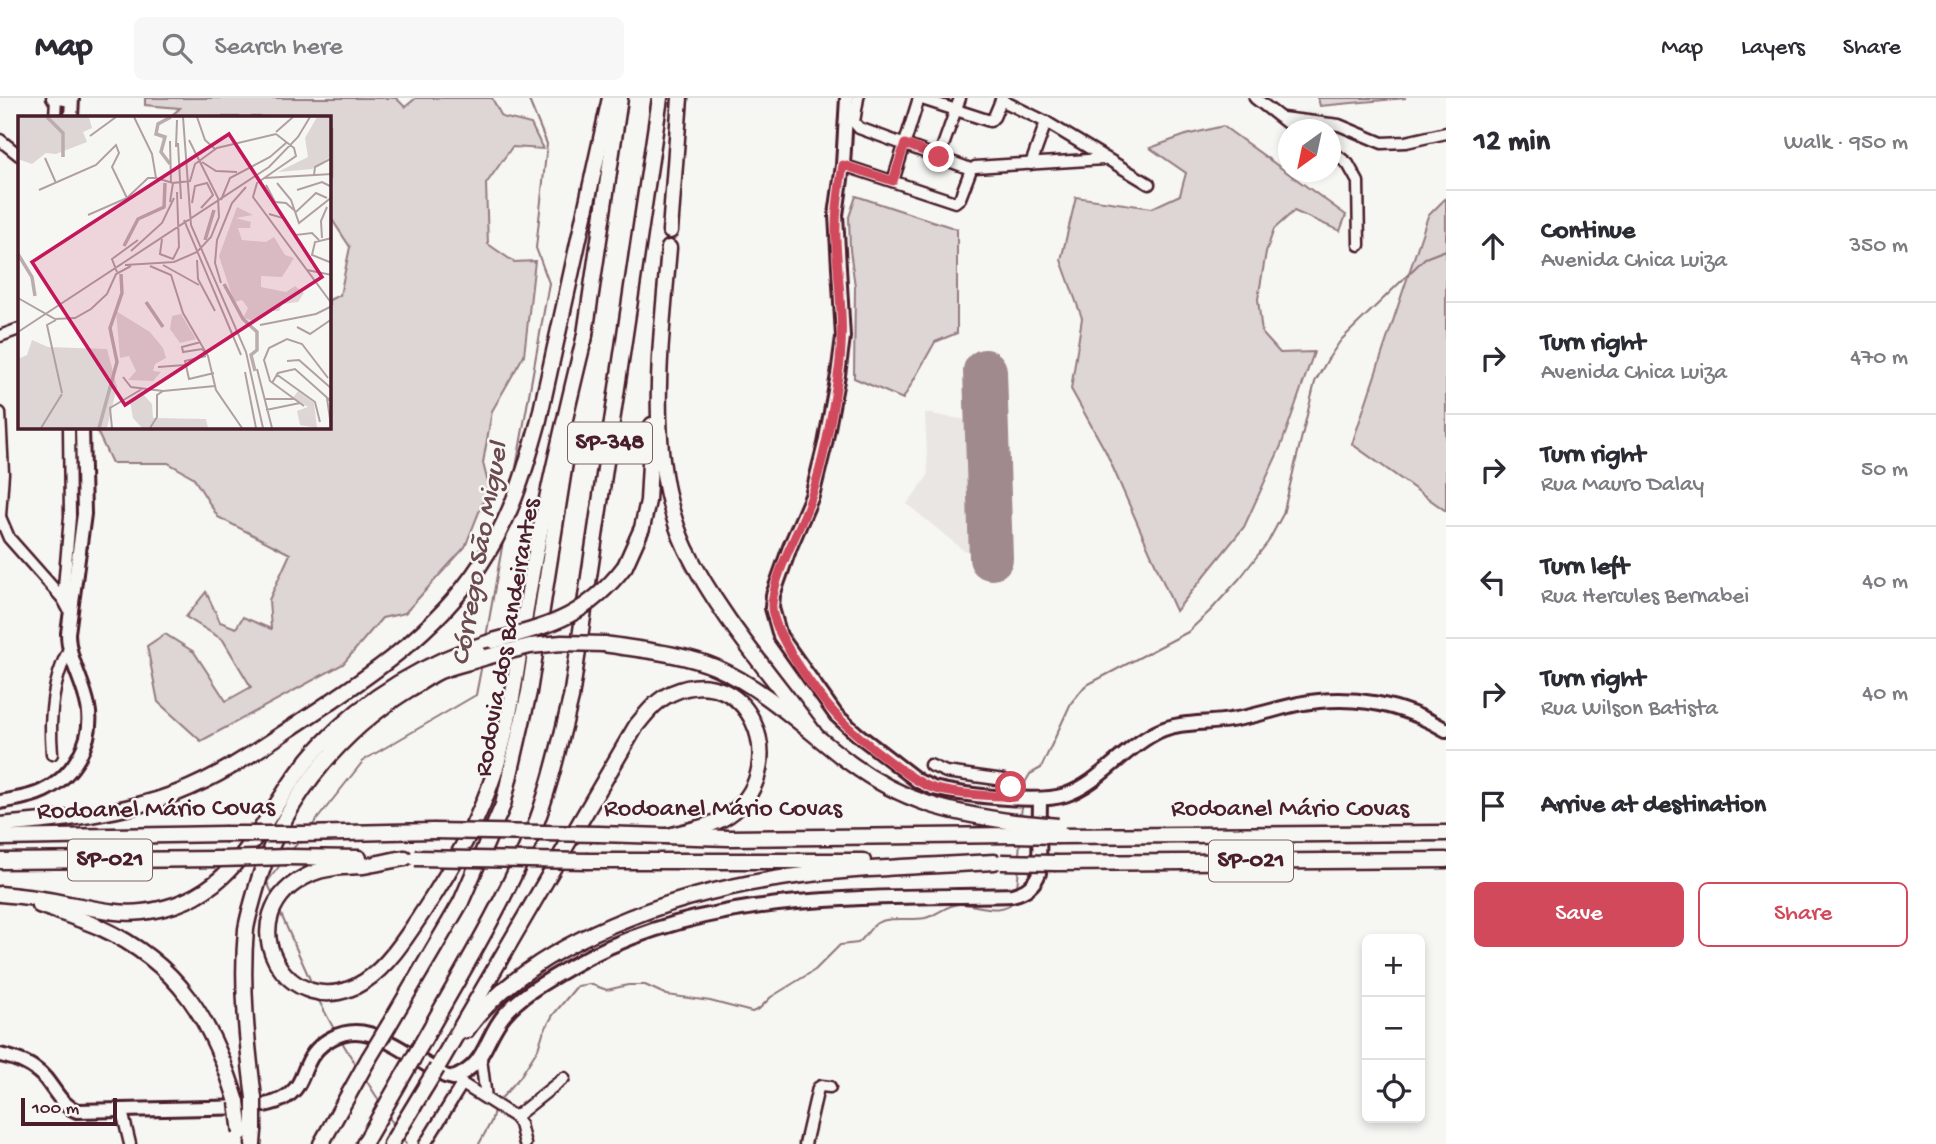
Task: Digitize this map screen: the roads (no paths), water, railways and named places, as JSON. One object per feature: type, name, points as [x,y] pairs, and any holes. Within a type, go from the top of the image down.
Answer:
[{"type":"highway","points":[[0,825],[74,818],[111,811],[176,793],[216,777],[359,683],[418,636],[453,600],[480,566],[517,496],[541,410],[610,98]]},
{"type":"highway","name":"Rodovia dos Bandeirantes","points":[[321,1144],[461,902],[503,806],[529,692],[620,98]]},
{"type":"highway","name":"SP-348","points":[[365,1144],[505,894],[529,841],[552,773],[571,698],[660,98]]},
{"type":"highway","points":[[670,231],[680,98]]},
{"type":"highway","points":[[669,248],[659,435],[673,512],[685,547],[702,578],[772,681],[814,733]]},
{"type":"highway","points":[[410,858],[313,873],[288,887],[269,917],[267,932],[269,948],[278,967],[301,987],[324,993],[348,989],[366,980],[381,967],[412,929],[442,884],[475,819],[495,771],[515,681],[524,609],[584,335]]},
{"type":"highway","points":[[7,895],[114,912],[141,913],[172,907],[192,898],[216,884],[232,869],[251,845],[288,787],[320,746],[354,713],[388,687],[433,663],[547,627],[571,616],[596,599],[625,566],[642,528],[649,502],[651,435],[659,402]]},
{"type":"highway","points":[[248,1138],[254,1098],[246,1025],[247,926],[259,877],[280,828],[298,796],[333,750],[389,702],[439,672],[530,646],[604,645],[660,652],[713,666],[748,684],[850,763],[899,792],[939,808],[1014,829]]},
{"type":"highway","points":[[391,1144],[443,1061],[636,726],[652,707],[671,693],[696,688],[718,690],[732,697],[751,716],[761,744],[757,778],[749,794],[733,811],[715,822],[668,836]]},
{"type":"highway","name":"Rodoanel Mário Covas","points":[[0,838],[433,831],[668,836],[1014,829],[1117,835],[1446,833]]},
{"type":"highway","name":"Rodoanel Mário Covas","points":[[0,861],[287,857],[1056,863],[1446,860]]},
{"type":"highway","points":[[443,1061],[486,1007],[541,962],[575,942],[645,912],[733,887],[788,877],[997,862]]},
{"type":"highway","points":[[7,895],[99,928],[135,947],[168,973],[190,998],[212,1032],[248,1138]]},
{"type":"main road","points":[[847,98],[843,165],[836,215],[843,337],[838,375],[812,496],[796,531],[772,608],[780,636],[836,715],[918,781],[940,790],[1040,800],[1080,788],[1138,744],[1164,729],[1242,718],[1299,704],[1330,700],[1372,702],[1411,712],[1446,730]]},
{"type":"main road","points":[[0,802],[24,798],[51,786],[71,769],[87,738],[89,709],[83,686],[68,651],[70,612],[84,514],[82,429]]},
{"type":"main road","points":[[0,1055],[27,1063],[45,1078],[65,1104],[74,1110],[252,1107],[276,1103],[294,1090],[320,1046],[334,1037],[356,1033],[376,1037],[457,1081],[481,1058],[496,1026],[519,1000],[582,961],[623,940],[656,928],[702,915],[784,903],[1012,895],[1025,891],[1034,884],[1039,873],[1040,800]]},
{"type":"street","points":[[843,165],[951,202],[960,198],[970,169],[865,130],[854,122],[858,98]]},
{"type":"street","points":[[893,181],[919,98],[986,121],[994,117],[1001,99],[1046,122],[1149,184]]},
{"type":"street","points":[[939,157],[960,98]]},
{"type":"street","points":[[1255,98],[1282,118],[1339,125],[1382,143],[1406,142],[1446,132]]},
{"type":"street","points":[[54,99],[72,100]]},
{"type":"street","points":[[1031,164],[1046,122]]},
{"type":"street","points":[[0,139],[18,154]]},
{"type":"street","points":[[1341,158],[1348,164],[1358,182],[1359,245]]},
{"type":"street","points":[[975,167],[1105,159]]},
{"type":"street","points":[[0,336],[18,329]]},
{"type":"street","points":[[0,413],[3,440],[0,516],[9,538],[63,599],[70,612]]},
{"type":"street","points":[[63,599],[71,503],[69,429]]},
{"type":"street","points":[[52,754],[53,699],[60,668],[68,651]]},
{"type":"street","points":[[930,765],[947,772],[1004,780],[1010,784],[1014,797]]},
{"type":"street","points":[[481,1058],[486,1098]]},
{"type":"street","points":[[515,1117],[564,1078]]},
{"type":"street","points":[[425,1144],[457,1081],[515,1117],[520,1124],[525,1144]]},
{"type":"street","points":[[805,1144],[818,1088],[830,1087]]},
{"type":"street","points":[[122,1111],[130,1144]]},
{"type":"waterway","name":"Córrego São Miguel","points":[[514,479],[549,283],[536,248],[547,144],[528,98]]},
{"type":"waterway","points":[[1023,792],[1023,786],[1030,774],[1041,768],[1071,703],[1085,686],[1188,632],[1240,578],[1268,542],[1283,514],[1315,382],[1328,359],[1341,340],[1425,258],[1446,250]]},
{"type":"waterway","name":"Córrego São Miguel","points":[[486,637],[504,536]]},
{"type":"waterway","name":"Córrego São Miguel","points":[[311,827],[364,760],[476,695],[482,664]]},
{"type":"waterway","points":[[1021,817],[1022,805]]},
{"type":"waterway","name":"Córrego São Miguel","points":[[291,851],[301,839]]},
{"type":"waterway","points":[[1019,855],[1020,840]]},
{"type":"waterway","name":"Córrego São Miguel","points":[[274,897],[267,882],[281,864]]},
{"type":"waterway","points":[[1017,887],[1019,868]]},
{"type":"waterway","points":[[498,1102],[520,1077],[538,1049],[553,1015],[577,986],[590,984],[607,990],[628,985],[645,985],[667,995],[710,1001],[752,1012],[815,970],[840,945],[858,943],[877,923],[925,918],[956,904],[1004,907],[1016,899]]},
{"type":"waterway","name":"Córrego São Miguel","points":[[280,912],[312,984]]},
{"type":"waterway","name":"Córrego São Miguel","points":[[318,999],[335,1031]]},
{"type":"waterway","name":"Córrego São Miguel","points":[[342,1042],[357,1067]]},
{"type":"waterway","name":"Córrego São Miguel","points":[[364,1077],[380,1102]]},
{"type":"waterway","points":[[479,1144],[494,1110]]},
{"type":"waterway","name":"Córrego São Miguel","points":[[388,1116],[395,1126]]},
{"type":"waterway","name":"Córrego São Miguel","points":[[401,1137],[406,1144]]}]
